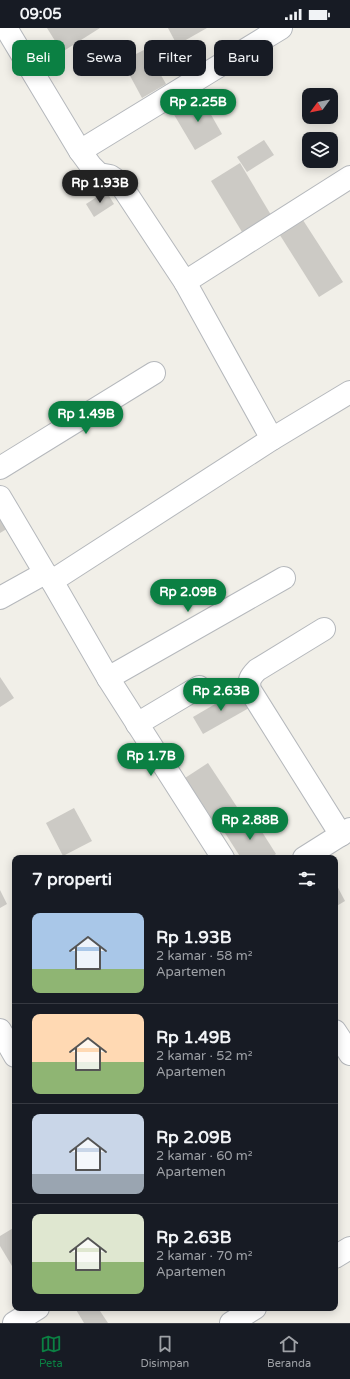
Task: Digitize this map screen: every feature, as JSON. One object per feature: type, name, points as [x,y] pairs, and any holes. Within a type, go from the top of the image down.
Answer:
[{"type":"street","points":[[6,28],[80,151],[99,174],[110,176],[119,182],[185,282],[272,439]]},
{"type":"street","points":[[80,151],[281,28]]},
{"type":"street","points":[[185,282],[350,177]]},
{"type":"street","points":[[0,468],[154,373]]},
{"type":"street","points":[[0,598],[48,577],[350,392]]},
{"type":"street","points":[[0,497],[108,678],[221,855]]},
{"type":"street","points":[[108,678],[284,578]]},
{"type":"street","points":[[309,855],[345,832],[250,690],[249,679],[257,670],[324,628]]},
{"type":"street","points":[[137,724],[199,687]]},
{"type":"street","points":[[12,1024],[0,1030],[12,1051]]},
{"type":"street","points":[[338,1036],[350,1054]]},
{"type":"street","points":[[338,1256],[350,1248]]},
{"type":"street","points":[[14,1323],[33,1311]]},
{"type":"street","points":[[231,1323],[250,1311]]},
{"type":"building","points":[[47,28],[100,28],[81,40],[73,40],[73,45],[65,50],[65,40],[54,40]]},
{"type":"building","points":[[168,28],[207,28],[186,40],[174,40]]},
{"type":"building","points":[[144,50],[144,76],[161,76],[166,84],[142,98],[130,76],[136,76],[136,54]]},
{"type":"building","points":[[201,97],[222,134],[195,150],[173,113]]},
{"type":"building","points":[[264,140],[274,155],[247,172],[237,157]]},
{"type":"building","points":[[240,163],[271,215],[242,232],[211,181]]},
{"type":"building","points":[[106,191],[114,204],[94,217],[86,204]]},
{"type":"building","points":[[301,217],[343,282],[319,297],[278,232]]},
{"type":"building","points":[[0,513],[10,527],[0,533]]},
{"type":"building","points":[[0,677],[14,698],[0,707]]},
{"type":"building","points":[[239,690],[249,708],[203,734],[193,717]]},
{"type":"building","points":[[208,763],[237,807],[214,822],[185,778]]},
{"type":"building","points":[[74,808],[92,841],[62,855],[46,823]]},
{"type":"building","points":[[252,816],[276,854],[239,855],[225,833]]},
{"type":"building","points":[[338,888],[345,901],[338,905]]},
{"type":"building","points":[[0,890],[7,904],[0,908]]},
{"type":"building","points":[[12,1229],[12,1266],[0,1246],[0,1236]]},
{"type":"building","points":[[77,1311],[100,1311],[108,1323],[84,1323]]}]
